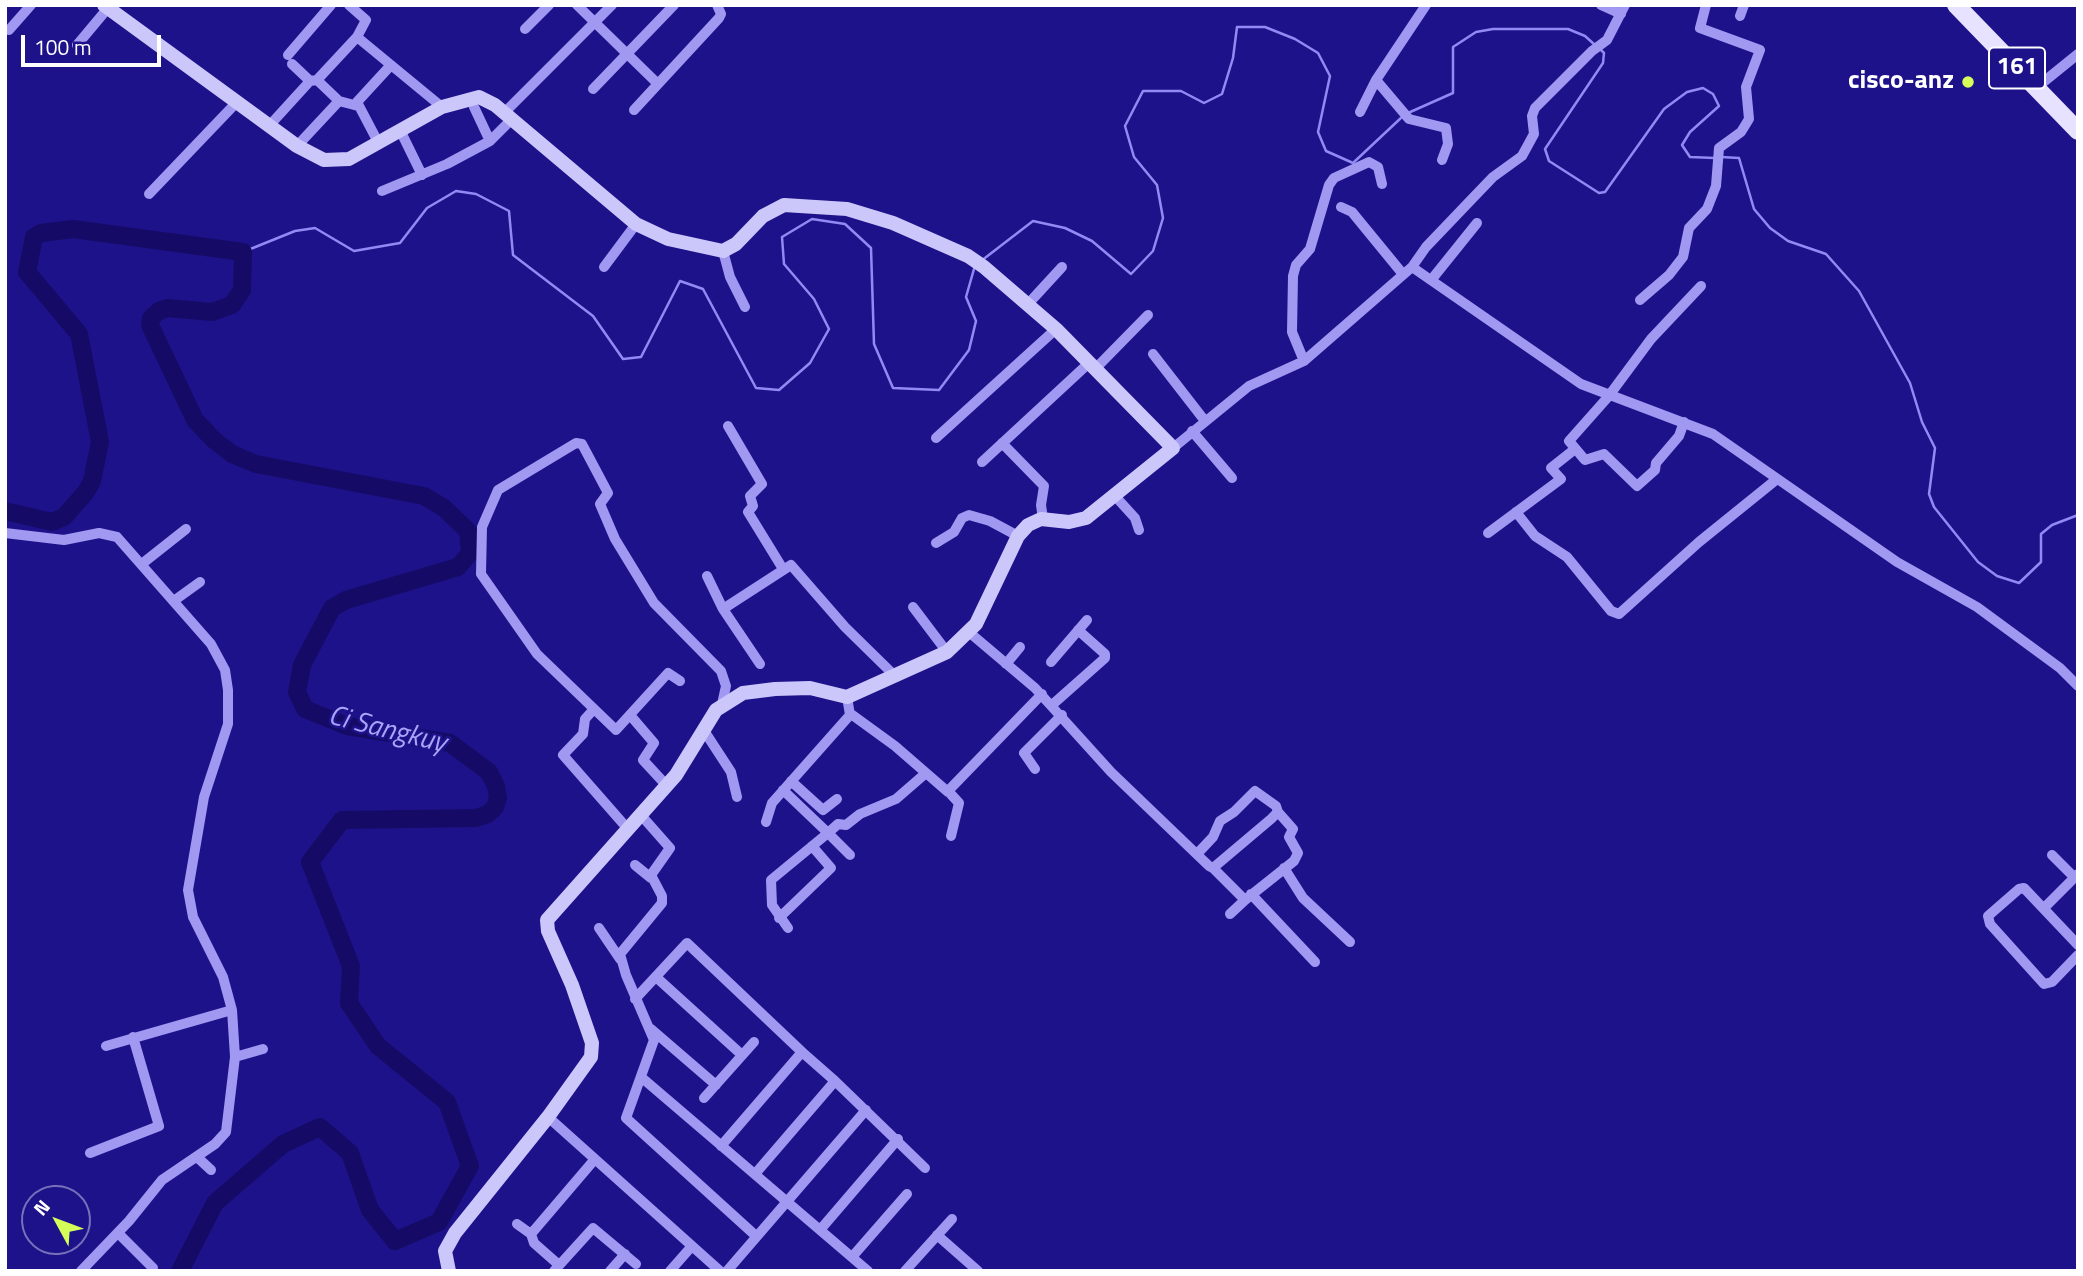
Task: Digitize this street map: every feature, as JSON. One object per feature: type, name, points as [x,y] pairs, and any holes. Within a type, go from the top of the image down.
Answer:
[{"type":"main road","name":"161","points":[[1956,5],[2044,80],[2078,131]]},
{"type":"street","points":[[9,30],[31,5]]},
{"type":"street","points":[[331,5],[290,59],[339,101],[358,106]]},
{"type":"street","points":[[269,126],[357,37],[366,20],[349,5]]},
{"type":"street","points":[[525,29],[549,5]]},
{"type":"street","points":[[576,5],[658,84]]},
{"type":"street","points":[[383,191],[491,141],[507,116],[612,5]]},
{"type":"street","points":[[593,89],[674,5]]},
{"type":"street","points":[[634,110],[719,19],[717,5]]},
{"type":"street","points":[[1360,112],[1376,80],[1426,5]]},
{"type":"street","points":[[722,704],[743,693],[798,687],[847,697],[947,652],[970,633],[1018,536],[1040,519],[1079,521],[1115,496],[1249,386],[1304,361],[1412,267],[1426,247],[1468,202],[1493,177],[1522,156],[1534,134],[1532,116],[1535,108],[1611,36],[1623,9],[1601,5]]},
{"type":"street","points":[[1640,300],[1669,275],[1683,257],[1689,228],[1707,209],[1717,186],[1717,157],[1723,143],[1741,132],[1748,122],[1746,87],[1760,52],[1758,47],[1699,27],[1706,5]]},
{"type":"street","points":[[77,45],[106,7],[297,146],[332,161],[349,159],[442,107],[479,97],[507,116],[636,224],[668,239],[723,251],[736,244],[770,211],[784,205],[847,209],[872,215],[968,256],[984,267],[1093,364],[1173,448]]},
{"type":"street","points":[[357,37],[442,107]]},
{"type":"street","points":[[2044,80],[2078,54]]},
{"type":"street","points":[[378,142],[358,106],[358,99],[391,65]]},
{"type":"street","points":[[1376,80],[1405,114],[1446,128],[1448,144],[1442,160]]},
{"type":"street","points":[[297,146],[339,101]]},
{"type":"street","points":[[149,194],[236,103]]},
{"type":"street","points":[[474,107],[491,141]]},
{"type":"street","points":[[400,130],[422,175]]},
{"type":"street","points":[[1304,361],[1292,332],[1293,276],[1296,264],[1310,249],[1329,185],[1334,178],[1369,162],[1378,167],[1382,184]]},
{"type":"street","points":[[1341,207],[1352,212],[1402,273]]},
{"type":"street","points":[[1432,279],[1477,223]]},
{"type":"street","points":[[604,268],[636,224]]},
{"type":"street","points":[[723,251],[730,277],[745,307]]},
{"type":"street","points":[[1028,304],[1062,267]]},
{"type":"street","points":[[1412,267],[1555,369],[1608,397],[1713,434],[1897,562],[1977,607],[2060,668],[2078,687]]},
{"type":"street","points":[[1684,422],[1679,436],[1656,463],[1655,470],[1637,486],[1604,454],[1585,460],[1570,438],[1608,397],[1632,361],[1701,286]]},
{"type":"street","points":[[982,462],[1149,315]]},
{"type":"street","points":[[936,438],[1056,329]]},
{"type":"street","points":[[1153,354],[1205,421]]},
{"type":"street","points":[[729,426],[762,482],[761,487],[750,496],[752,506],[748,512],[783,569]]},
{"type":"street","points":[[1192,431],[1232,478]]},
{"type":"street","points":[[449,1271],[444,1257],[446,1245],[588,1063],[593,1050],[572,985],[548,931],[547,920],[667,786],[722,704],[726,690],[724,677],[664,615],[632,571],[600,504],[608,493],[585,447],[578,443],[494,495],[482,527],[481,574],[523,639],[616,730],[668,673],[680,681]]},
{"type":"street","points":[[1002,443],[1044,486],[1040,519]]},
{"type":"street","points":[[1488,533],[1561,479],[1551,468],[1575,449]]},
{"type":"street","points":[[1516,512],[1535,536],[1567,557],[1611,611],[1619,614],[1699,542],[1777,479]]},
{"type":"street","points":[[1115,496],[1135,518],[1139,530]]},
{"type":"street","points":[[936,543],[954,532],[962,518],[969,515],[990,521],[1018,536]]},
{"type":"street","points":[[143,563],[186,529]]},
{"type":"street","points":[[5,533],[64,540],[99,533],[112,535],[123,541],[211,644],[225,670],[228,724],[204,797],[188,890],[193,917],[223,977],[232,1010],[235,1057],[225,1136],[162,1180],[118,1233],[80,1271]]},
{"type":"street","points":[[723,609],[791,565],[797,568],[845,627],[896,677]]},
{"type":"street","points":[[707,576],[723,609],[760,664]]},
{"type":"street","points":[[176,600],[200,582]]},
{"type":"street","points":[[913,607],[947,652]]},
{"type":"street","points":[[1051,662],[1087,620]]},
{"type":"street","points":[[1052,705],[1105,659],[1105,654],[1078,630]]},
{"type":"street","points":[[970,633],[1042,694],[1117,778],[1315,962]]},
{"type":"street","points":[[1006,664],[1020,647]]},
{"type":"street","points":[[948,792],[1042,694]]},
{"type":"street","points":[[847,697],[851,714],[926,773],[959,803],[951,836]]},
{"type":"street","points":[[594,709],[585,719],[583,734],[563,753],[627,828]]},
{"type":"street","points":[[766,822],[768,810],[783,790],[851,714]]},
{"type":"street","points":[[630,715],[654,743],[643,760],[667,786]]},
{"type":"street","points":[[1035,769],[1024,754],[1062,715]]},
{"type":"street","points":[[703,729],[732,772],[737,797]]},
{"type":"street","points":[[788,928],[772,905],[771,880],[838,824],[846,825],[860,814],[896,799],[926,773]]},
{"type":"street","points":[[791,781],[823,810],[837,799]]},
{"type":"street","points":[[783,790],[850,855]]},
{"type":"street","points":[[1197,854],[1213,837],[1220,821],[1234,812],[1255,791],[1259,791],[1276,806],[1293,829],[1289,838],[1298,855],[1230,915]]},
{"type":"street","points":[[1213,868],[1278,811]]},
{"type":"street","points":[[640,814],[669,844],[668,852],[651,877]]},
{"type":"street","points":[[779,918],[831,868],[812,846]]},
{"type":"street","points":[[2044,908],[2076,875],[2052,855]]},
{"type":"street","points":[[620,959],[622,951],[662,903],[662,896],[651,877],[635,865]]},
{"type":"street","points":[[1284,868],[1303,898],[1350,942]]},
{"type":"street","points":[[2078,945],[2022,888],[1991,913],[1988,920],[2044,984],[2052,982],[2078,956]]},
{"type":"street","points":[[599,928],[620,959],[635,999],[651,1029],[716,1085]]},
{"type":"street","points":[[635,999],[687,943],[898,1139],[925,1168]]},
{"type":"street","points":[[656,977],[742,1055]]},
{"type":"street","points":[[106,1045],[232,1010]]},
{"type":"street","points":[[651,1029],[653,1049],[626,1118],[756,1236]]},
{"type":"street","points":[[90,1153],[159,1126],[133,1037]]},
{"type":"street","points":[[704,1098],[754,1042]]},
{"type":"street","points":[[235,1057],[263,1049]]},
{"type":"street","points":[[721,1146],[802,1052]]},
{"type":"street","points":[[641,1077],[868,1271]]},
{"type":"street","points":[[755,1174],[835,1081]]},
{"type":"street","points":[[727,1271],[866,1110]]},
{"type":"street","points":[[548,1116],[720,1271]]},
{"type":"street","points":[[820,1230],[898,1139]]},
{"type":"street","points":[[197,1157],[211,1170]]},
{"type":"street","points":[[531,1234],[595,1159]]},
{"type":"street","points":[[852,1257],[907,1194]]},
{"type":"street","points":[[905,1271],[952,1219]]},
{"type":"street","points":[[517,1224],[531,1234],[532,1241],[557,1268],[593,1228],[636,1264]]},
{"type":"street","points":[[118,1233],[153,1268]]},
{"type":"street","points":[[937,1235],[976,1270]]},
{"type":"street","points":[[670,1271],[692,1246]]},
{"type":"street","points":[[610,1271],[625,1254]]},
{"type":"waterway","points":[[981,261],[1033,221],[1065,228],[1092,241],[1131,274],[1153,251],[1163,218],[1157,185],[1134,157],[1125,126],[1143,91],[1181,91],[1204,103],[1222,94],[1233,58],[1237,27],[1265,27],[1295,39],[1318,53],[1330,76],[1318,132],[1326,151],[1353,163],[1402,117]]},
{"type":"waterway","points":[[1408,113],[1453,93],[1453,47],[1476,32],[1493,29],[1568,29],[1585,36],[1595,45]]},
{"type":"waterway","points":[[1600,49],[1604,53],[1603,63],[1545,149],[1549,161],[1599,193],[1605,192],[1664,109],[1687,92],[1703,88],[1713,94],[1719,106],[1690,132],[1682,145],[1690,157],[1715,158]]},
{"type":"waterway","points":[[1721,157],[1739,158],[1754,209],[1770,228],[1788,241],[1826,254],[1859,291],[1910,383],[1922,422],[1935,448],[1929,494],[1934,507],[1978,562],[1997,576],[2019,583],[2041,562],[2041,534],[2052,525],[2078,515]]},
{"type":"waterway","points":[[243,252],[295,231],[315,228],[354,251],[400,243],[427,208],[456,191],[476,194],[509,211],[513,255],[593,316],[623,359],[641,357],[680,281],[703,289],[756,388],[779,390],[810,363],[829,329],[814,299],[784,264],[782,237],[812,219],[845,224],[871,248],[874,344],[893,388],[939,390],[969,350],[976,321],[966,297],[974,269]]},
{"type":"waterway","name":"Ci Sangkuy","points":[[5,511],[52,522],[64,517],[92,481],[100,442],[79,334],[27,272],[34,237],[41,233],[73,229],[243,252],[242,290],[232,305],[212,312],[167,308],[151,318],[150,325],[195,420],[232,454],[256,464],[424,496],[444,508],[468,531],[470,553],[458,567],[346,600],[332,608],[302,665],[297,692],[305,709],[347,726],[450,743],[489,772],[496,786],[498,798],[495,807],[488,814],[476,818],[342,820],[310,862],[351,966],[349,1003],[378,1046],[447,1102],[470,1166],[439,1222],[395,1241],[370,1210],[350,1153],[320,1127],[283,1144],[215,1203],[180,1271]]},
{"type":"place","name":"cisco-anz","points":[[1968,82]]}]
